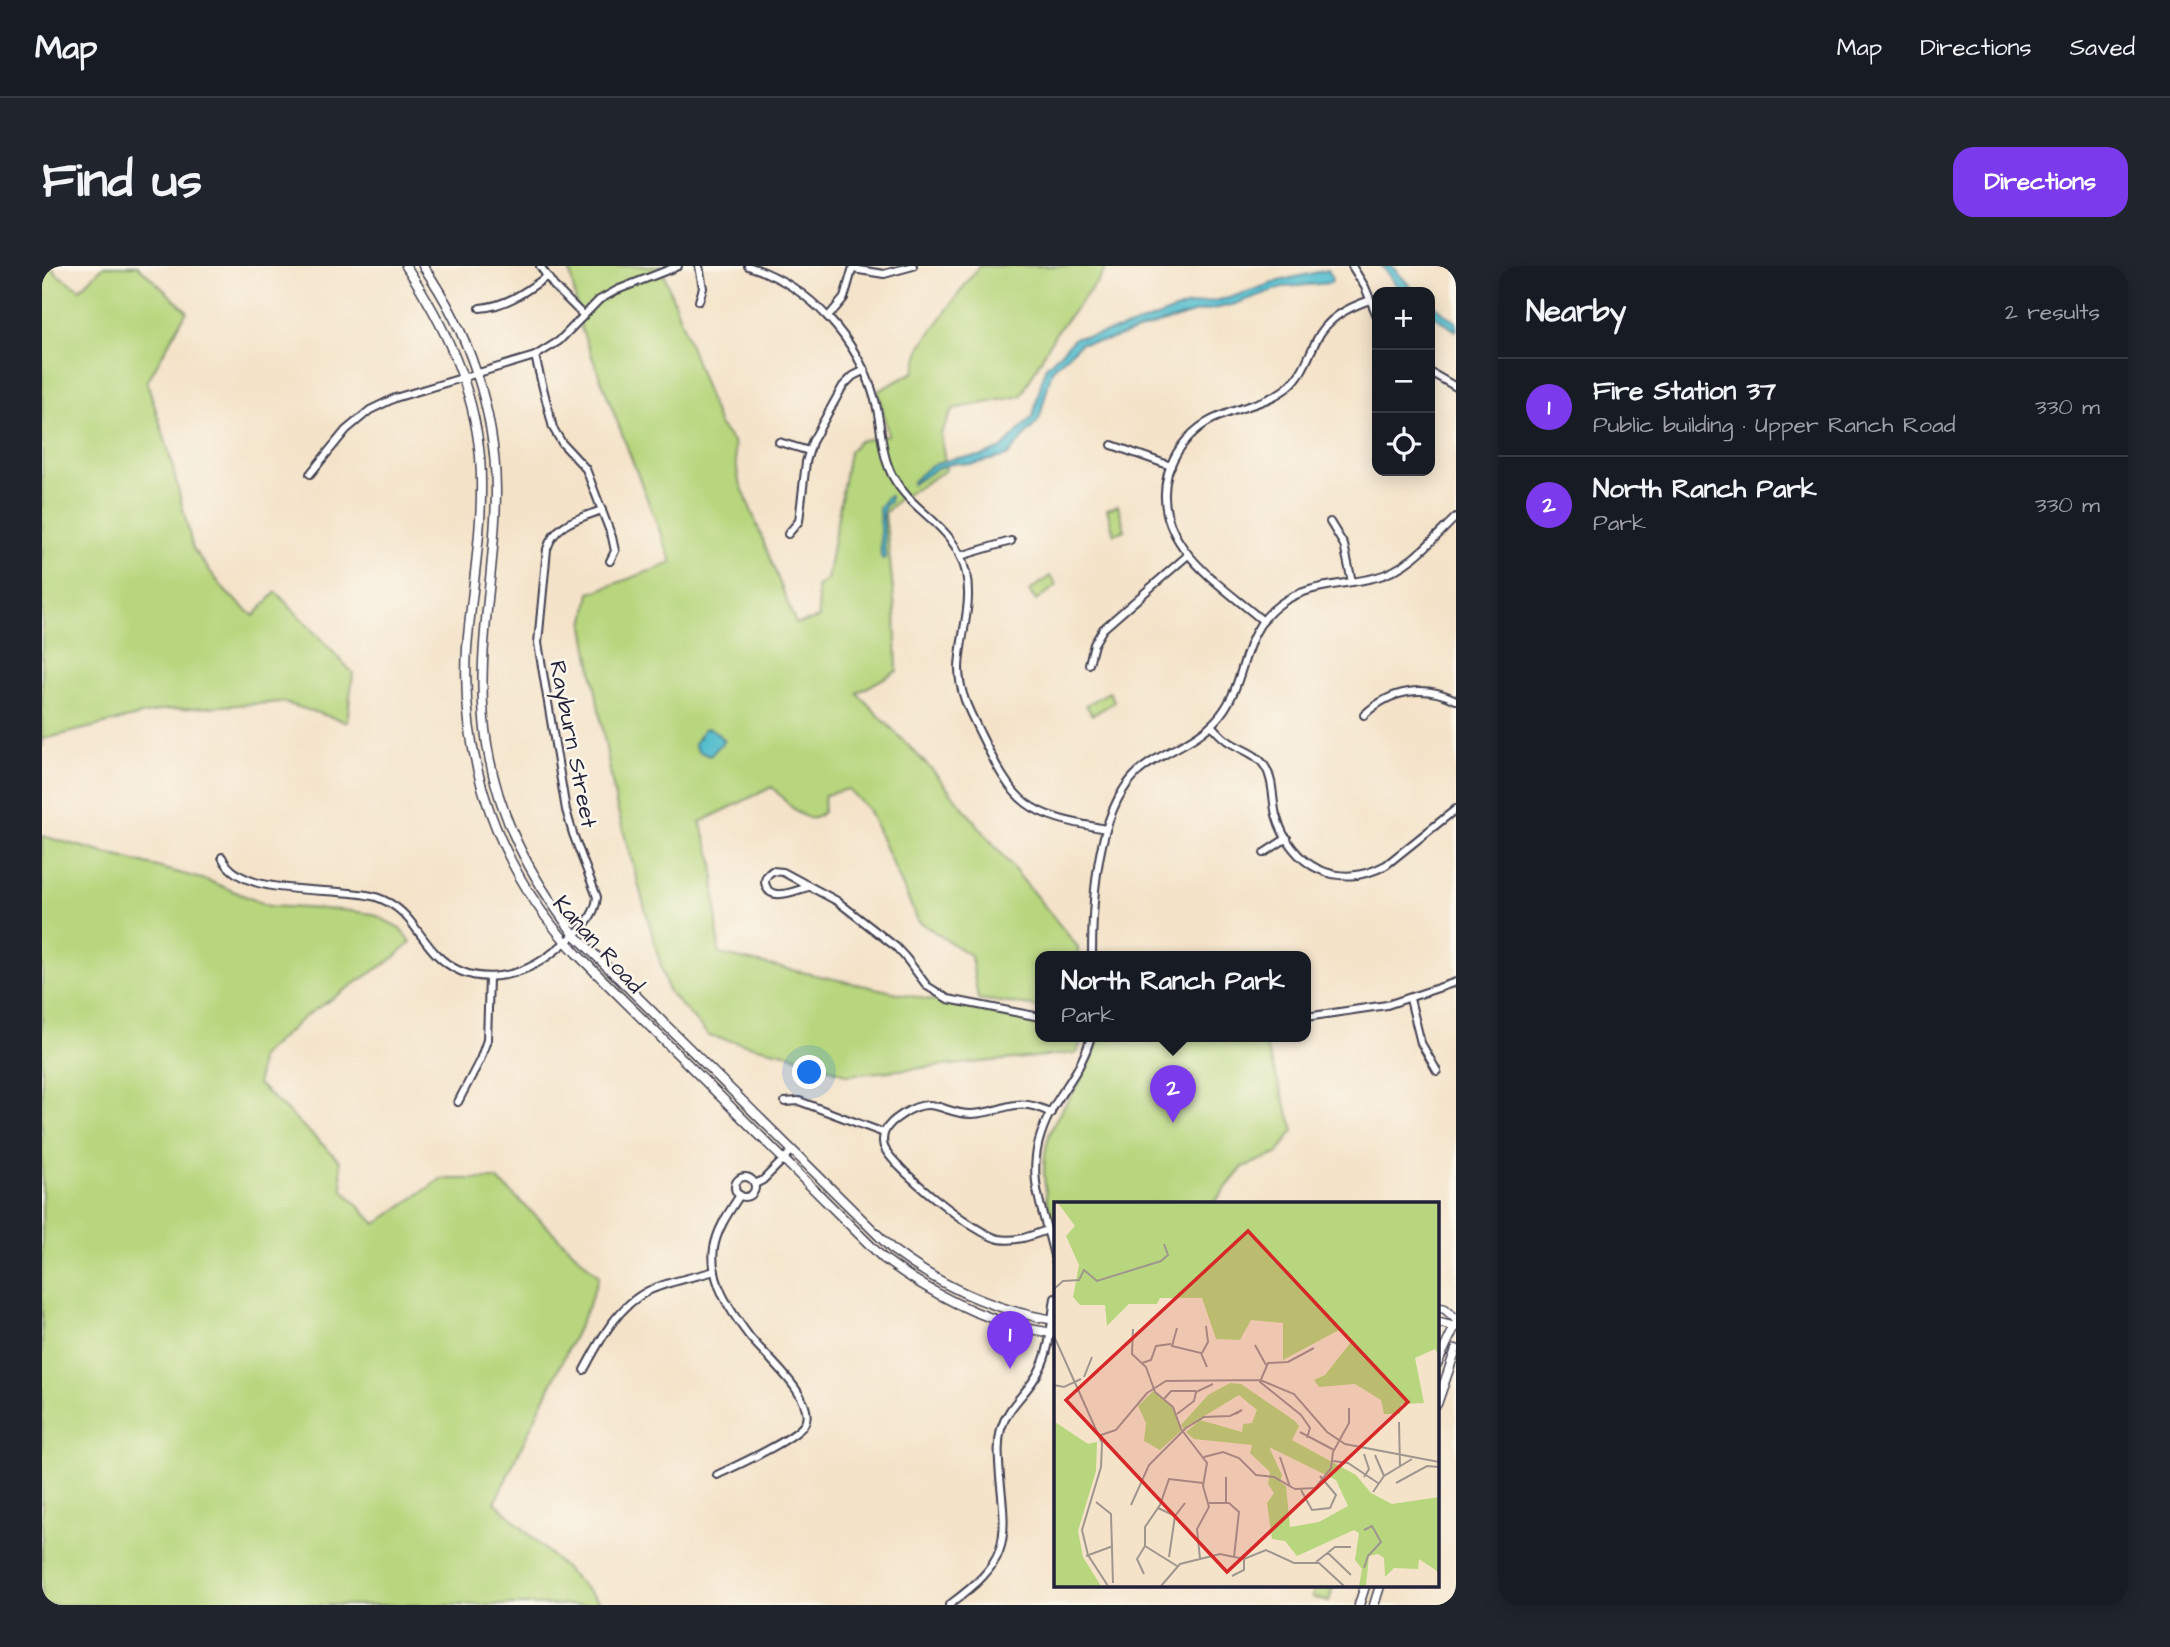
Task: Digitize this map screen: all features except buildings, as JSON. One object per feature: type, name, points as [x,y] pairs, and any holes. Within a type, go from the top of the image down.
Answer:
[{"type":"main road","name":"Kanan Road","points":[[406,266],[442,324],[471,404],[480,457],[478,533],[466,667],[472,748],[485,799],[503,846],[533,899],[565,942],[883,1258],[940,1297],[983,1315],[1053,1333]]},
{"type":"main road","name":"Kanan Road","points":[[424,266],[453,314],[477,373],[490,427],[496,491],[482,666],[487,744],[499,794],[516,842],[532,875],[574,934],[875,1234],[930,1276],[987,1303],[1053,1320]]},
{"type":"main road","points":[[1438,1307],[1445,1310],[1456,1324]]},
{"type":"main road","points":[[1438,1322],[1456,1324]]},
{"type":"main road","points":[[1438,1362],[1456,1324]]},
{"type":"main road","points":[[1438,1401],[1456,1349]]},
{"type":"main road","points":[[1359,1605],[1364,1588]]},
{"type":"main road","points":[[1374,1605],[1379,1588]]},
{"type":"street","points":[[540,266],[546,277],[583,315]]},
{"type":"street","points":[[310,474],[346,430],[370,410],[394,398],[535,356],[559,341],[599,300],[678,266]]},
{"type":"street","points":[[699,266],[703,288],[699,301]]},
{"type":"street","points":[[748,266],[764,268],[787,284],[828,317],[849,342],[864,370],[875,400],[884,454],[892,475],[909,498],[945,530],[960,556],[968,593],[960,659],[961,691],[997,768],[1013,792],[1038,812],[1061,821],[1106,829]]},
{"type":"street","points":[[828,317],[844,298],[853,268],[884,274],[913,266]]},
{"type":"street","points":[[1352,266],[1372,305]]},
{"type":"street","points":[[480,308],[496,307],[522,294],[546,277]]},
{"type":"street","points":[[1263,621],[1188,555],[1173,533],[1166,511],[1166,488],[1171,466],[1184,442],[1205,424],[1220,415],[1273,397],[1288,387],[1303,370],[1323,328],[1344,310],[1370,300]]},
{"type":"street","points":[[535,356],[552,428],[586,469],[602,510],[615,551],[610,561]]},
{"type":"street","points":[[788,534],[799,522],[808,451],[843,386],[864,370]]},
{"type":"street","points":[[1435,375],[1456,387]]},
{"type":"street","points":[[779,442],[808,451]]},
{"type":"street","points":[[1112,445],[1171,466]]},
{"type":"street","name":"Rayburn Street","points":[[222,857],[225,864],[240,876],[260,883],[363,895],[384,901],[409,918],[436,954],[452,968],[489,978],[531,967],[574,934],[592,917],[597,897],[566,810],[539,657],[538,630],[550,538],[563,525],[602,510]]},
{"type":"street","points":[[1092,951],[1096,887],[1106,829],[1116,799],[1135,774],[1211,725],[1231,699],[1246,649],[1263,621],[1279,605],[1305,591],[1377,578],[1398,568],[1414,557],[1456,517]]},
{"type":"street","points":[[1331,522],[1345,545],[1352,582]]},
{"type":"street","points":[[960,556],[1011,541]]},
{"type":"street","points":[[1089,664],[1094,644],[1103,629],[1188,555]]},
{"type":"street","points":[[1364,715],[1382,700],[1405,692],[1430,691],[1456,699]]},
{"type":"street","points":[[1211,725],[1227,741],[1251,754],[1265,767],[1272,782],[1277,816],[1287,838],[1303,858],[1319,870],[1340,876],[1361,875],[1386,864],[1456,809]]},
{"type":"street","points":[[1264,853],[1287,838]]},
{"type":"street","points":[[808,887],[776,895],[771,894],[765,882],[767,875],[778,871],[838,901],[896,947],[927,986],[937,994],[948,999],[1035,1016]]},
{"type":"street","points":[[458,1102],[480,1060],[487,1040],[489,978]]},
{"type":"street","points":[[1311,1016],[1364,1010],[1410,999],[1456,982]]},
{"type":"street","points":[[1410,999],[1421,1043],[1437,1071]]},
{"type":"street","points":[[1054,1257],[1037,1196],[1035,1177],[1038,1145],[1051,1113],[1078,1070],[1089,1042]]},
{"type":"street","points":[[785,1102],[799,1101],[884,1133]]},
{"type":"street","points":[[1047,1230],[1012,1240],[997,1239],[984,1233],[906,1173],[882,1141],[890,1123],[916,1106],[940,1106],[971,1114],[1025,1104],[1036,1105],[1051,1113]]},
{"type":"street","points":[[754,1184],[763,1180],[792,1151]]},
{"type":"street","points":[[748,1177],[754,1184],[754,1191],[750,1196],[740,1195],[735,1188],[738,1180],[748,1177]]},
{"type":"street","points":[[717,1475],[800,1430],[806,1422],[807,1410],[782,1370],[751,1338],[736,1317],[720,1288],[715,1271],[714,1248],[718,1233],[740,1195]]},
{"type":"street","points":[[584,1370],[612,1322],[640,1296],[651,1290],[715,1271]]},
{"type":"street","points":[[949,1605],[976,1585],[998,1557],[1005,1524],[998,1451],[1000,1432],[1010,1410],[1040,1370],[1053,1333],[1053,1320]]},
{"type":"green space","points":[[42,266],[50,266],[58,275],[80,289],[104,266],[138,266],[187,311],[147,382],[169,452],[193,549],[227,593],[254,616],[276,592],[353,673],[347,722],[282,702],[162,710],[43,739],[42,748]]},
{"type":"green space","points":[[569,266],[661,266],[719,425],[734,443],[738,477],[796,624],[819,618],[817,586],[827,580],[849,452],[859,441],[888,435],[878,391],[914,372],[921,346],[979,266],[1107,266],[1055,334],[1021,396],[953,409],[941,434],[946,470],[898,500],[885,513],[895,610],[897,671],[857,693],[934,772],[1078,947],[1078,951],[1035,951],[1035,1006],[978,999],[971,956],[918,921],[868,809],[848,789],[825,795],[823,812],[814,818],[798,812],[772,787],[700,822],[713,861],[719,954],[1035,1023],[1035,1042],[1080,1042],[1077,1053],[848,1075],[789,1054],[709,1036],[668,991],[616,804],[584,626],[590,593],[672,563],[581,328]]},
{"type":"green space","points":[[1118,505],[1125,530],[1114,534],[1107,509]]},
{"type":"green space","points":[[1050,576],[1057,585],[1036,601],[1029,591]]},
{"type":"green space","points":[[1109,692],[1115,702],[1092,715],[1086,705]]},
{"type":"green space","points":[[42,836],[209,881],[269,906],[373,914],[398,927],[411,942],[394,958],[304,1017],[260,1057],[258,1084],[340,1161],[343,1190],[376,1224],[441,1179],[497,1179],[599,1276],[588,1307],[495,1502],[603,1605],[42,1605]]},
{"type":"green space","points":[[1097,1042],[1265,1042],[1294,1130],[1277,1154],[1243,1167],[1215,1202],[1054,1202],[1054,1224],[1045,1185],[1048,1141],[1052,1127],[1088,1068]]},
{"type":"green space","points":[[1314,1588],[1332,1588],[1329,1602],[1312,1597]]},
{"type":"water","points":[[1382,266],[1392,266],[1411,287],[1397,287]]},
{"type":"water","points":[[1328,270],[1332,277],[1331,283],[1283,287],[1232,305],[1193,313],[1105,341],[1081,343],[1052,370],[1039,420],[1007,456],[972,464],[954,463],[936,469],[912,484],[930,466],[955,458],[981,456],[1002,448],[1033,416],[1045,368],[1076,337],[1132,326],[1186,306],[1229,298],[1282,280]]},
{"type":"water","points":[[1435,306],[1456,322],[1456,331],[1435,316]]},
{"type":"water","points":[[888,496],[890,502],[883,511],[883,559],[879,508]]},
{"type":"water","points":[[709,728],[724,741],[710,756],[698,751],[694,744],[704,729]]},
{"type":"place","name":"North Ranch Park","points":[[1173,1123]]},
{"type":"place","name":"Fire Station 37","points":[[1010,1369]]}]
